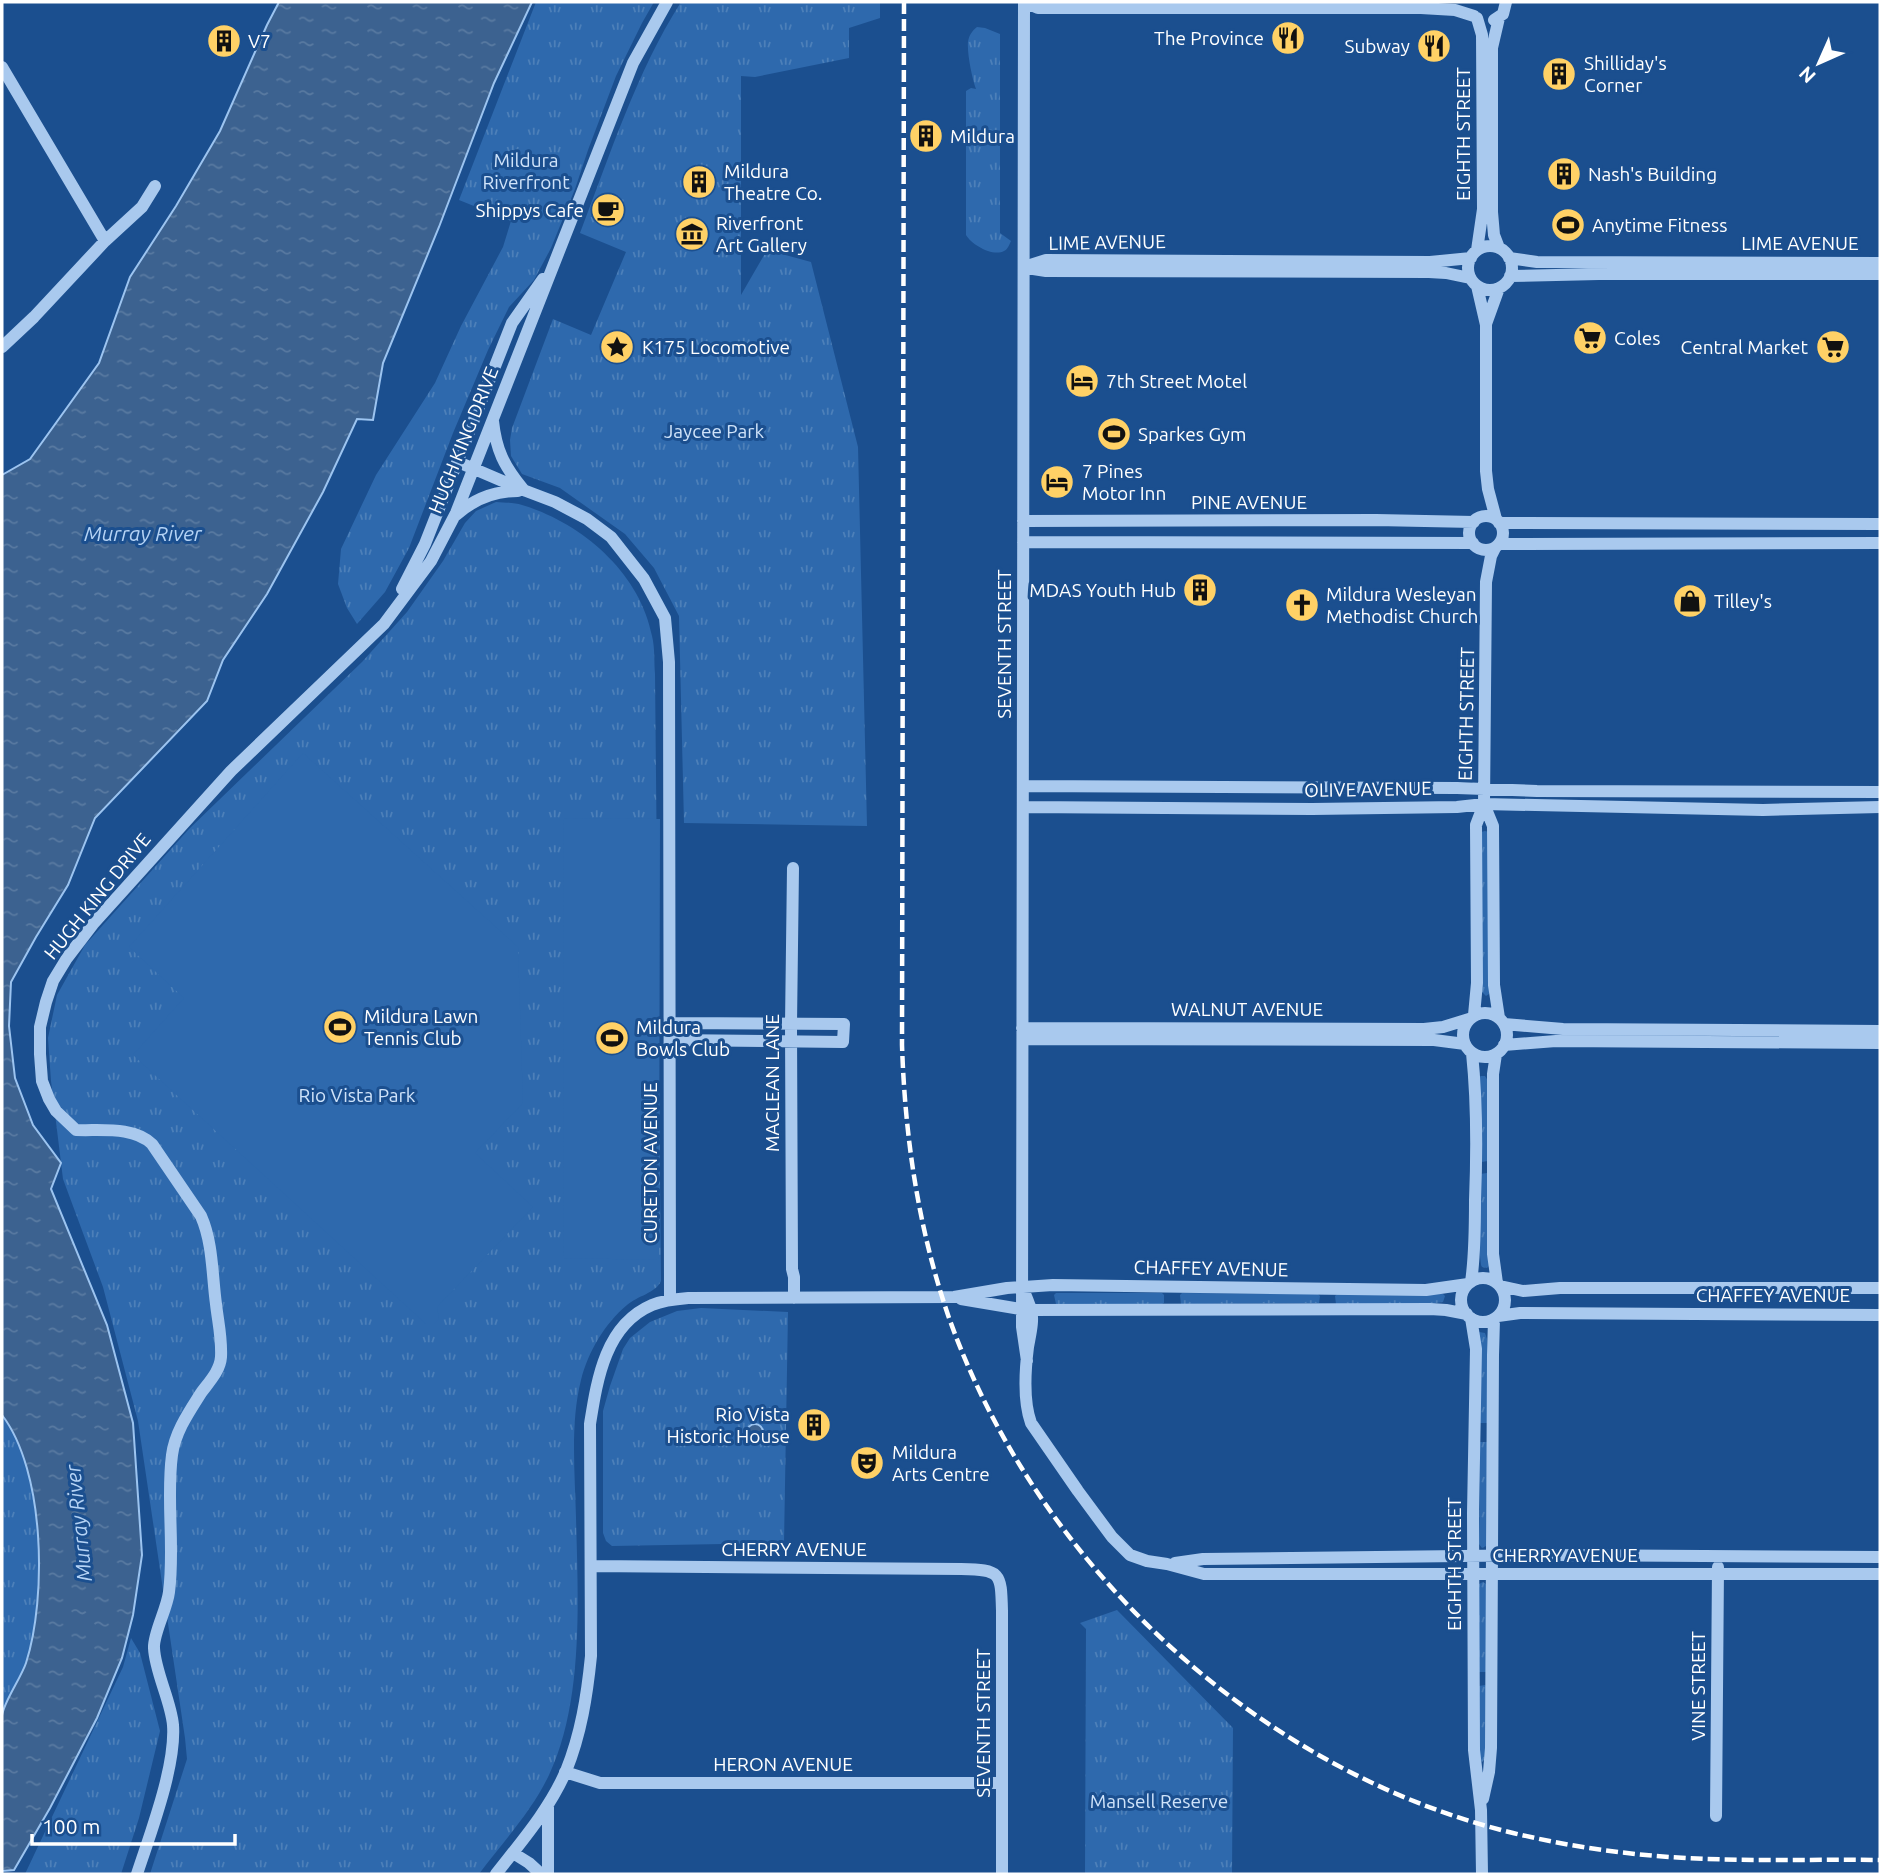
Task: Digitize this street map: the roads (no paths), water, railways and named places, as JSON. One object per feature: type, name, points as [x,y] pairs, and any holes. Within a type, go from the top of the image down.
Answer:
[{"type":"street","name":"HUGH KING DRIVE","points":[[137,1874],[158,1808],[172,1746],[173,1724],[153,1647],[169,1595],[172,1557],[172,1457],[176,1436],[203,1390],[210,1384],[221,1360],[221,1329],[207,1228],[152,1144],[145,1137],[133,1132],[76,1130],[56,1111],[49,1099],[42,1081],[40,1054],[40,1027],[46,1002],[53,981],[67,958],[93,925],[231,771],[384,624],[431,561],[455,515],[633,63],[667,2]]},
{"type":"street","points":[[1025,2],[1038,8],[1422,8],[1455,10],[1488,22],[1499,18]]},
{"type":"street","name":"SEVENTH STREET","points":[[1022,1287],[1025,2]]},
{"type":"street","name":"EIGHTH STREET","points":[[1469,2],[1482,35],[1482,223],[1474,254]]},
{"type":"street","name":"EIGHTH STREET","points":[[1499,248],[1494,235],[1492,212],[1492,48],[1494,34],[1506,2]]},
{"type":"street","points":[[2,67],[105,241]]},
{"type":"street","points":[[2,347],[105,241],[142,207],[155,186]]},
{"type":"street","points":[[1474,282],[1488,290],[1499,288],[1510,276],[1512,270],[1509,258],[1499,248],[1488,246],[1474,254],[1468,264],[1486,325],[1486,471],[1488,489],[1503,535],[1497,546]]},
{"type":"street","name":"LIME AVENUE","points":[[1024,267],[1046,260],[1430,262],[1474,254]]},
{"type":"street","name":"LIME AVENUE","points":[[1509,258],[1537,262],[1880,263]]},
{"type":"street","name":"HUGH KING DRIVE","points":[[384,624],[425,544],[512,323],[556,260]]},
{"type":"street","name":"LIME AVENUE","points":[[1024,267],[1046,271],[1429,272],[1446,273],[1474,282]]},
{"type":"street","name":"LIME AVENUE","points":[[1510,276],[1880,274]]},
{"type":"street","points":[[1486,325],[1499,288]]},
{"type":"street","points":[[493,418],[499,454],[510,473],[526,491]]},
{"type":"street","name":"CURETON AVENUE","points":[[458,462],[555,502],[587,519],[611,537],[644,579],[665,618],[669,662],[670,1300]]},
{"type":"street","points":[[1475,545],[1470,530],[1476,520],[1486,471]]},
{"type":"street","points":[[455,515],[485,496],[504,491],[526,491]]},
{"type":"street","points":[[1476,520],[1487,517],[1497,521],[1880,524]]},
{"type":"street","name":"PINE AVENUE","points":[[1023,521],[1476,520]]},
{"type":"street","points":[[1053,542],[1054,521]]},
{"type":"street","points":[[1450,522],[1450,544]]},
{"type":"street","points":[[1816,524],[1816,543]]},
{"type":"street","points":[[1023,542],[1450,544],[1475,545],[1485,550],[1497,546],[1880,543]]},
{"type":"street","name":"EIGHTH STREET","points":[[1475,545],[1486,582]]},
{"type":"street","name":"EIGHTH STREET","points":[[1472,1017],[1477,983],[1476,825],[1484,804],[1485,789],[1486,582],[1497,546]]},
{"type":"street","name":"OLIVE AVENUE","points":[[1023,786],[1880,792]]},
{"type":"street","name":"EIGHTH STREET","points":[[1484,804],[1493,826],[1494,985],[1501,1021]]},
{"type":"street","name":"OLIVE AVENUE","points":[[1023,807],[1311,809],[1457,807],[1484,804],[1763,810],[1880,807]]},
{"type":"street","name":"MACLEAN LANE","points":[[793,868],[791,1041],[794,1298]]},
{"type":"street","points":[[1501,1021],[1506,1038],[1493,1074],[1493,1254],[1499,1284],[1505,1298],[1502,1311],[1496,1317],[1482,1322],[1469,1316],[1463,1308],[1462,1296],[1470,1283],[1474,1261],[1476,1092],[1469,1049],[1463,1031],[1472,1017],[1487,1013],[1501,1021],[1563,1029],[1880,1031]]},
{"type":"street","name":"WALNUT AVENUE","points":[[1023,1033],[1424,1029],[1443,1027],[1472,1017]]},
{"type":"street","points":[[670,1023],[844,1024],[843,1042],[670,1040]]},
{"type":"street","name":"WALNUT AVENUE","points":[[1023,1033],[1434,1040],[1469,1049]]},
{"type":"street","points":[[1469,1049],[1484,1056],[1500,1049],[1556,1041],[1880,1043]]},
{"type":"street","points":[[1470,1283],[1485,1278],[1499,1284]]},
{"type":"street","name":"CHAFFEY AVENUE","points":[[670,1300],[954,1297],[1053,1285],[1426,1290],[1470,1283]]},
{"type":"street","name":"CHAFFEY AVENUE","points":[[1499,1284],[1530,1292],[1560,1288],[1641,1287],[1880,1288]]},
{"type":"street","points":[[1022,1287],[1027,1310]]},
{"type":"street","points":[[1641,1287],[1641,1313]]},
{"type":"street","points":[[1172,1288],[1172,1309]]},
{"type":"street","points":[[1329,1289],[1329,1310]]},
{"type":"street","points":[[1801,1289],[1801,1314]]},
{"type":"street","name":"CHAFFEY AVENUE","points":[[954,1297],[1027,1310],[1430,1309],[1469,1316]]},
{"type":"street","points":[[496,1874],[535,1825],[548,1803],[565,1772],[580,1728],[591,1656],[590,1424],[603,1362],[610,1344],[628,1321],[653,1304],[670,1300]]},
{"type":"street","name":"CHERRY AVENUE","points":[[1027,1310],[1031,1327],[1027,1361],[1027,1413],[1038,1434],[1105,1528],[1124,1549],[1137,1558],[1203,1574],[1880,1574]]},
{"type":"street","name":"CHAFFEY AVENUE","points":[[1496,1317],[1520,1313],[1880,1315]]},
{"type":"street","name":"EIGHTH STREET","points":[[1469,1316],[1476,1349],[1474,1750],[1481,1810],[1482,1874]]},
{"type":"street","name":"EIGHTH STREET","points":[[1481,1810],[1491,1748],[1492,1368],[1496,1317]]},
{"type":"street","name":"CHERRY AVENUE","points":[[1167,1564],[1203,1559],[1474,1556],[1880,1557]]},
{"type":"street","name":"VINE STREET","points":[[1716,1816],[1717,1556]]},
{"type":"street","name":"CHERRY AVENUE","points":[[591,1566],[983,1569],[996,1574]]},
{"type":"street","name":"SEVENTH STREET","points":[[996,1574],[1000,1581],[1002,1604],[1002,1874]]},
{"type":"street","name":"HERON AVENUE","points":[[565,1772],[600,1783],[1002,1783]]},
{"type":"street","points":[[548,1803],[548,1874]]},
{"type":"street","points":[[513,1853],[541,1874]]},
{"type":"water","name":"Murray River","points":[[279,2],[532,2],[494,83],[383,363],[373,420],[357,419],[323,492],[267,594],[223,660],[207,701],[95,818],[68,885],[11,982],[9,1026],[15,1078],[33,1125],[61,1163],[51,1189],[107,1325],[133,1423],[142,1555],[133,1615],[122,1658],[97,1718],[14,1870],[2,1871],[2,1716],[5,1704],[26,1663],[33,1636],[39,1570],[34,1501],[27,1468],[16,1439],[2,1415],[2,475],[30,459],[99,363],[130,277],[220,131]]},
{"type":"water","points":[[755,1424],[761,1426],[761,1438],[755,1440],[749,1438],[747,1432],[749,1426]]},
{"type":"railway","points":[[904,2],[902,1045],[906,1114],[921,1215],[938,1282],[948,1315],[987,1406],[1037,1492],[1098,1572],[1167,1644],[1245,1707],[1329,1761],[1419,1803],[1513,1833],[1570,1845],[1690,1858],[1880,1860]]},
{"type":"place","name":"The Province","points":[[1288,38]]},
{"type":"place","name":"V7","points":[[224,41]]},
{"type":"place","name":"Subway","points":[[1434,46]]},
{"type":"place","name":"Shilliday's Corner","points":[[1559,74]]},
{"type":"place","name":"Mildura","points":[[926,136]]},
{"type":"place","name":"Nash's Building","points":[[1564,174]]},
{"type":"place","name":"Mildura Theatre Co.","points":[[699,182]]},
{"type":"place","name":"Shippys Cafe","points":[[608,210]]},
{"type":"place","name":"Anytime Fitness","points":[[1568,225]]},
{"type":"place","name":"Riverfront Art Gallery","points":[[692,234]]},
{"type":"place","name":"Coles","points":[[1590,338]]},
{"type":"place","name":"K175 Locomotive","points":[[617,347]]},
{"type":"place","name":"Central Market","points":[[1833,347]]},
{"type":"place","name":"7th Street Motel","points":[[1082,381]]},
{"type":"place","name":"Sparkes Gym","points":[[1114,434]]},
{"type":"place","name":"7 Pines Motor Inn","points":[[1057,482]]},
{"type":"place","name":"MDAS Youth Hub","points":[[1200,590]]},
{"type":"place","name":"Tilley's","points":[[1690,601]]},
{"type":"place","name":"Mildura Wesleyan Methodist Church","points":[[1302,605]]},
{"type":"place","name":"Mildura Lawn Tennis Club","points":[[340,1027]]},
{"type":"place","name":"Mildura Bowls Club","points":[[612,1038]]},
{"type":"place","name":"Rio Vista Historic House","points":[[814,1425]]},
{"type":"place","name":"Mildura Arts Centre","points":[[867,1463]]},
{"type":"park label","name":"Mildura Riverfront","points":[[526,171]]},
{"type":"park label","name":"Jaycee Park","points":[[714,431]]},
{"type":"park label","name":"Rio Vista Park","points":[[357,1095]]},
{"type":"park label","name":"Mansell Reserve","points":[[1159,1801]]}]
